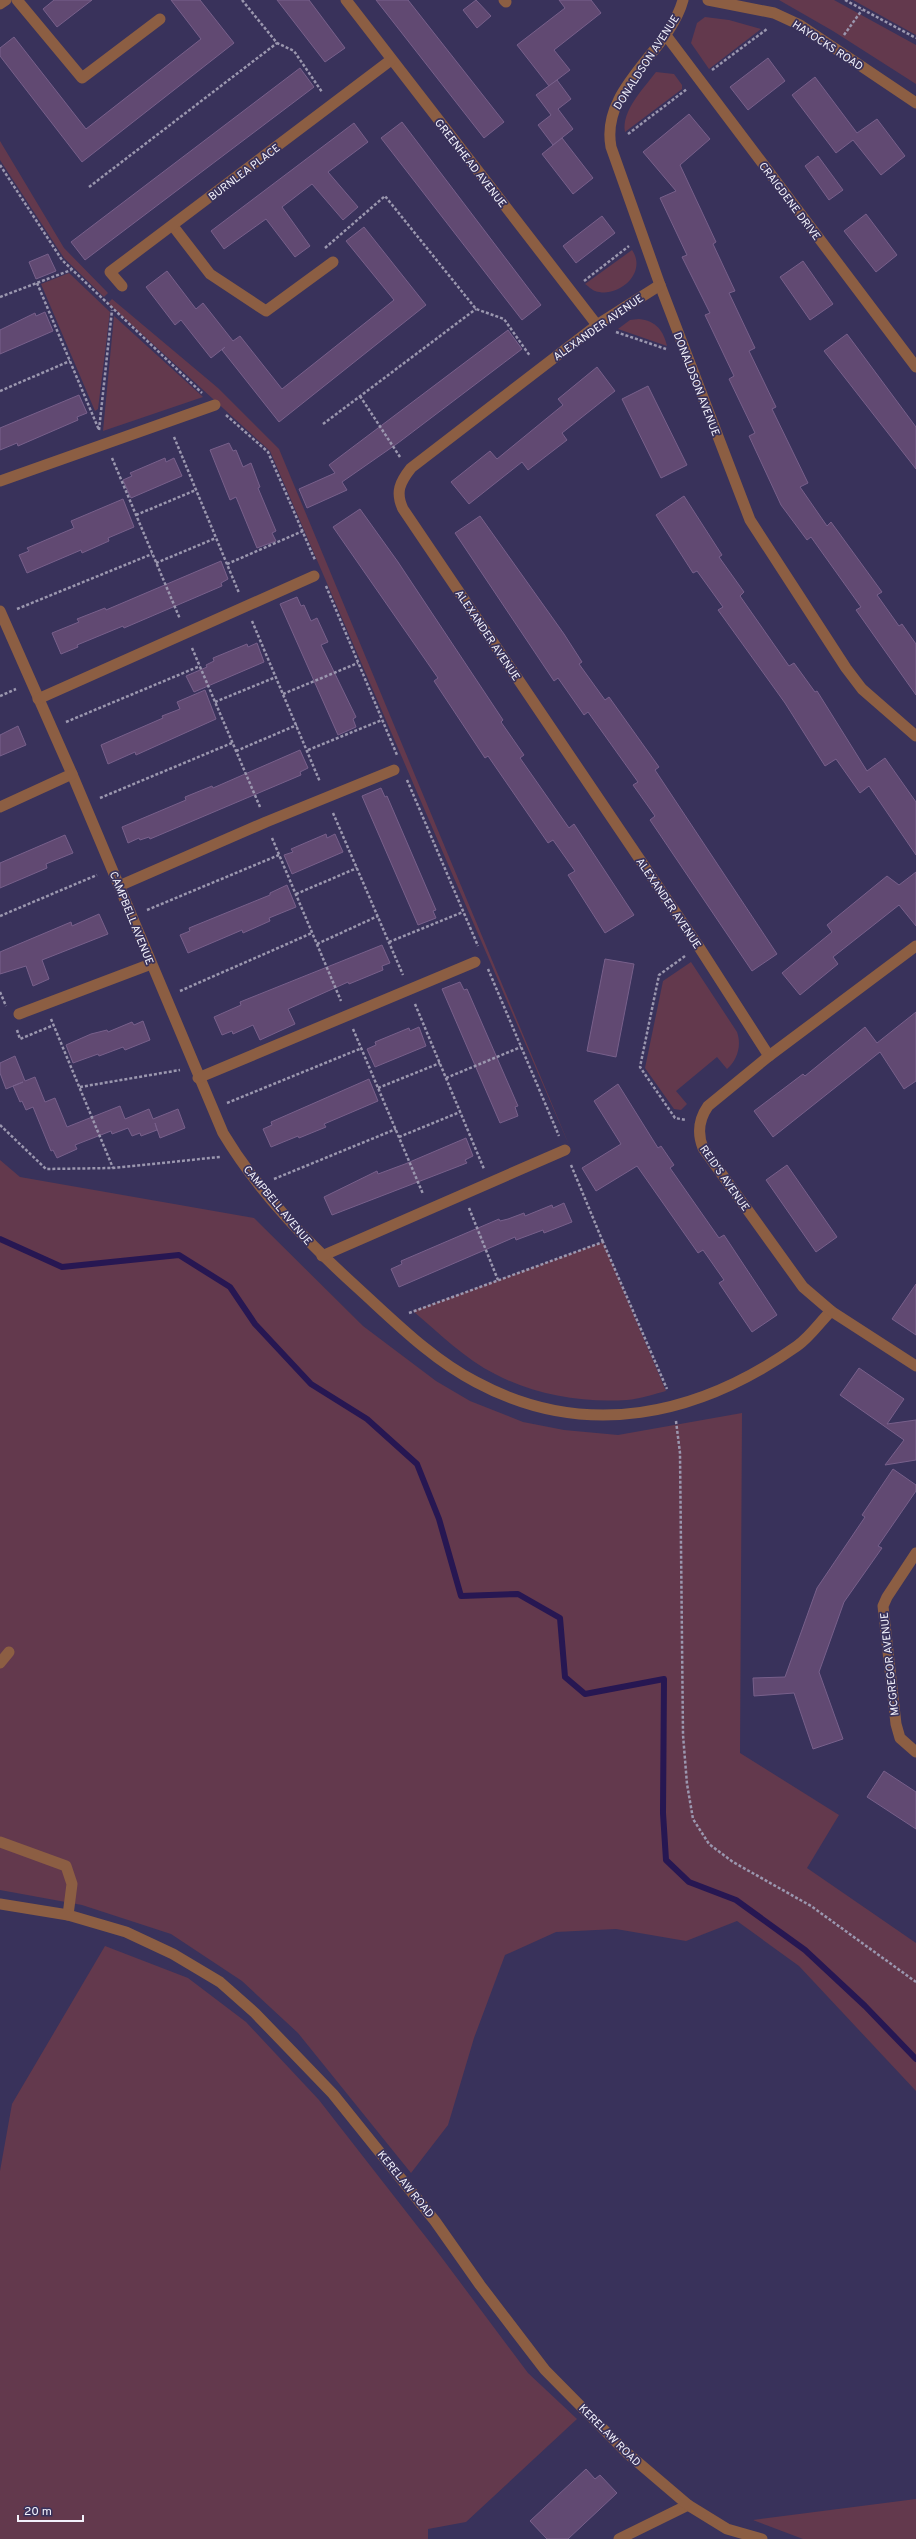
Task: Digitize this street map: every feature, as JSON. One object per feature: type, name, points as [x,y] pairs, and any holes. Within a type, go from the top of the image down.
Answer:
[{"type":"street","points":[[0,4],[6,0]]},
{"type":"street","points":[[17,0],[82,78],[160,19]]},
{"type":"street","name":"GREENHEAD AVENUE","points":[[346,0],[597,325]]},
{"type":"street","name":"DONALDSON AVENUE","points":[[683,0],[675,20],[614,108],[610,126],[611,147],[686,355],[750,520],[862,689],[916,736]]},
{"type":"street","name":"HAYOCKS ROAD","points":[[708,0],[774,13],[800,25],[916,103]]},
{"type":"street","name":"CRAIGDENE DRIVE","points":[[665,34],[916,367]]},
{"type":"street","name":"BURNLEA PLACE","points":[[122,286],[110,272],[173,226],[391,60]]},
{"type":"street","points":[[173,226],[210,274],[266,311],[333,262]]},
{"type":"street","name":"ALEXANDER AVENUE","points":[[660,285],[597,325],[539,368],[409,471],[403,476],[399,488],[398,498],[403,509],[699,947],[769,1056]]},
{"type":"street","points":[[0,481],[215,405]]},
{"type":"street","points":[[38,699],[318,574]]},
{"type":"street","name":"CAMPBELL AVENUE","points":[[1,613],[85,804],[166,997],[196,1073],[212,1109],[236,1155],[259,1184],[322,1256],[392,1319],[444,1361],[474,1382],[513,1400],[534,1407],[548,1411],[590,1416],[674,1406],[701,1398],[744,1378],[798,1345],[831,1311]]},
{"type":"street","points":[[119,886],[266,822],[399,768]]},
{"type":"street","points":[[0,807],[72,774]]},
{"type":"street","name":"REID'S AVENUE","points":[[916,946],[769,1056],[708,1106],[702,1115],[700,1124],[702,1148],[803,1287],[831,1311],[916,1366]]},
{"type":"street","points":[[196,1073],[347,1016],[475,962]]},
{"type":"street","points":[[19,1014],[151,964]]},
{"type":"street","points":[[322,1256],[565,1150]]},
{"type":"street","name":"MCGREGOR AVENUE","points":[[916,1553],[886,1596],[883,1616],[896,1724],[900,1738],[916,1752]]},
{"type":"street","points":[[0,1663],[9,1652]]},
{"type":"street","points":[[0,1842],[66,1866],[72,1884],[68,1915]]},
{"type":"street","name":"KERELAW ROAD","points":[[0,1904],[68,1915],[126,1932],[173,1954],[220,1982],[255,2013],[295,2052],[342,2106],[435,2221],[480,2285],[545,2370],[627,2453],[688,2505],[727,2530],[762,2539]]},
{"type":"street","points":[[619,2539],[688,2505]]},
{"type":"path","points":[[242,0],[276,43],[294,51],[331,105]]},
{"type":"path","points":[[845,0],[916,38]]},
{"type":"path","points":[[835,48],[862,10]]},
{"type":"path","points":[[89,187],[276,43]]},
{"type":"path","points":[[0,165],[62,260],[71,270],[112,310],[268,452],[303,531],[318,574],[382,720],[399,768],[481,951]]},
{"type":"path","points":[[333,262],[324,246],[386,196],[476,309],[504,319],[539,368]]},
{"type":"path","points":[[571,292],[642,235]]},
{"type":"path","points":[[0,298],[71,270]]},
{"type":"path","points":[[37,283],[429,1209]]},
{"type":"path","points":[[323,424],[476,309]]},
{"type":"path","points":[[99,430],[112,310]]},
{"type":"path","points":[[597,325],[686,355]]},
{"type":"path","points":[[0,391],[70,361]]},
{"type":"path","points":[[360,396],[409,471]]},
{"type":"path","points":[[167,421],[308,750],[490,1182]]},
{"type":"path","points":[[136,515],[196,490]]},
{"type":"path","points":[[228,564],[303,531]]},
{"type":"path","points":[[156,563],[216,538]]},
{"type":"path","points":[[1,613],[152,554]]},
{"type":"path","points":[[283,694],[358,663]]},
{"type":"path","points":[[52,728],[200,666]]},
{"type":"path","points":[[215,702],[276,677]]},
{"type":"path","points":[[308,750],[382,720]]},
{"type":"path","points":[[236,751],[297,725]]},
{"type":"path","points":[[85,804],[232,743]]},
{"type":"path","points":[[132,916],[279,854]]},
{"type":"path","points":[[0,916],[112,868]]},
{"type":"path","points":[[296,894],[357,868]]},
{"type":"path","points":[[389,942],[463,912]]},
{"type":"path","points":[[316,944],[378,916]]},
{"type":"path","points":[[166,997],[312,933]]},
{"type":"path","points":[[699,947],[658,975],[640,1067],[675,1118],[700,1124]]},
{"type":"path","points":[[486,965],[674,1406],[680,1454],[683,1734],[686,1784],[692,1819],[709,1844],[727,1857],[810,1906],[916,1982]]},
{"type":"path","points":[[45,1004],[114,1168]]},
{"type":"path","points":[[446,1078],[522,1047]]},
{"type":"path","points":[[212,1109],[362,1048]]},
{"type":"path","points":[[378,1088],[440,1063]]},
{"type":"path","points":[[80,1087],[196,1073]]},
{"type":"path","points":[[399,1137],[460,1112]]},
{"type":"path","points":[[0,1125],[46,1169],[114,1168],[236,1155]]},
{"type":"path","points":[[259,1184],[396,1129]]},
{"type":"path","points":[[463,1195],[498,1280]]},
{"type":"path","points":[[392,1319],[603,1242]]},
{"type":"shaded area","points":[[779,0],[834,0],[916,45],[916,84],[833,31]]},
{"type":"shaded area","points":[[853,0],[916,0],[916,35]]},
{"type":"shaded area","points":[[705,17],[729,20],[761,29],[709,69],[691,43],[697,23]]},
{"type":"shaded area","points":[[656,72],[674,74],[682,85],[682,89],[625,132],[626,116],[634,100]]},
{"type":"shaded area","points":[[0,141],[64,248],[108,293],[104,297],[64,258],[0,160]]},
{"type":"shaded area","points":[[632,250],[636,259],[636,267],[628,282],[621,288],[604,292],[594,290],[585,284]]},
{"type":"shaded area","points":[[69,273],[110,312],[98,409],[95,411],[41,284]]},
{"type":"shaded area","points":[[112,299],[218,388],[279,449],[572,1152],[270,451],[108,303]]},
{"type":"shaded area","points":[[114,316],[203,397],[103,431]]},
{"type":"shaded area","points":[[639,319],[650,322],[658,327],[667,346],[618,329],[630,320]]},
{"type":"shaded area","points":[[691,962],[737,1032],[739,1047],[736,1057],[727,1069],[717,1057],[676,1091],[687,1104],[681,1110],[674,1109],[645,1068],[663,981]]},
{"type":"shaded area","points":[[0,1160],[20,1177],[254,1218],[363,1326],[436,1381],[470,1401],[523,1422],[564,1430],[618,1435],[742,1413],[740,1753],[839,1815],[807,1868],[916,1943],[916,2091],[799,1966],[737,1921],[686,1941],[616,1929],[556,1932],[505,1955],[474,2038],[448,2125],[411,2173],[298,2033],[242,1981],[171,1934],[82,1905],[0,1890]]},
{"type":"shaded area","points":[[603,1242],[666,1391],[637,1399],[610,1401],[576,1399],[526,1387],[495,1374],[473,1361],[413,1311]]},
{"type":"shaded area","points":[[105,1946],[188,1978],[246,2022],[319,2100],[436,2250],[528,2373],[577,2419],[466,2522],[428,2529],[428,2539],[0,2539],[0,2171],[12,2104]]},
{"type":"shaded area","points":[[916,2499],[916,2539],[803,2539],[753,2520]]},
{"type":"building","points":[[54,0],[92,0],[57,27],[43,9]]},
{"type":"building","points":[[171,0],[200,0],[234,43],[82,162],[0,56],[0,48],[14,37],[86,129],[201,39]]},
{"type":"building","points":[[277,0],[309,0],[345,48],[325,62]]},
{"type":"building","points":[[376,0],[408,0],[504,122],[484,138]]},
{"type":"building","points":[[476,0],[491,16],[477,28],[463,10]]},
{"type":"building","points":[[559,0],[591,0],[601,13],[554,50],[570,70],[549,86],[517,45],[565,8]]},
{"type":"building","points":[[768,58],[785,81],[748,110],[730,87]]},
{"type":"building","points":[[300,68],[314,87],[85,260],[71,242]]},
{"type":"building","points":[[815,77],[857,133],[877,119],[905,156],[881,175],[853,140],[836,153],[792,95]]},
{"type":"building","points":[[557,80],[571,99],[558,109],[573,129],[553,145],[538,125],[551,115],[536,95]]},
{"type":"building","points":[[689,114],[710,139],[680,165],[716,242],[713,244],[735,291],[729,293],[755,348],[749,351],[776,407],[772,409],[808,483],[800,487],[827,526],[831,522],[882,592],[877,595],[899,626],[902,624],[916,644],[916,695],[856,610],[861,607],[811,537],[807,540],[781,505],[749,436],[755,433],[729,379],[734,376],[705,315],[710,313],[682,257],[687,255],[660,198],[676,191],[643,152]]},
{"type":"building","points":[[402,122],[541,305],[522,320],[381,138]]},
{"type":"building","points":[[354,123],[368,142],[328,172],[358,207],[343,220],[312,184],[282,207],[310,246],[295,257],[266,219],[224,249],[211,231]]},
{"type":"building","points":[[562,138],[593,178],[573,194],[542,154]]},
{"type":"building","points":[[818,156],[843,190],[829,200],[805,166]]},
{"type":"building","points":[[866,214],[897,255],[876,272],[844,231]]},
{"type":"building","points":[[602,216],[615,233],[576,263],[563,246]]},
{"type":"building","points":[[364,227],[426,305],[279,422],[222,350],[225,347],[211,358],[181,320],[175,325],[146,287],[167,271],[196,309],[203,303],[233,341],[240,336],[282,389],[394,300],[346,241]]},
{"type":"building","points":[[48,254],[56,271],[36,279],[29,262]]},
{"type":"building","points":[[803,261],[833,304],[810,320],[780,277]]},
{"type":"building","points":[[45,312],[53,331],[0,354],[0,330],[35,313],[36,316]]},
{"type":"building","points":[[508,330],[522,349],[398,443],[342,482],[347,490],[307,508],[299,489],[335,473],[329,465]]},
{"type":"building","points":[[847,334],[916,427],[916,469],[824,351]]},
{"type":"building","points":[[597,367],[615,391],[562,433],[567,440],[528,470],[522,462],[469,504],[451,482],[490,451],[497,459],[563,405],[558,399]]},
{"type":"building","points":[[648,386],[687,465],[661,478],[622,399]]},
{"type":"building","points":[[79,395],[87,413],[77,417],[78,420],[18,446],[17,443],[0,450],[0,428]]},
{"type":"building","points":[[229,443],[233,451],[236,450],[243,467],[251,463],[260,487],[258,488],[276,531],[272,533],[276,541],[257,548],[236,497],[230,500],[210,450]]},
{"type":"building","points":[[165,458],[166,462],[174,458],[182,476],[131,498],[123,480],[132,476],[130,473]]},
{"type":"building","points":[[684,496],[722,555],[719,557],[744,592],[740,596],[789,666],[794,663],[815,692],[817,691],[867,771],[885,758],[916,802],[916,855],[869,786],[860,793],[836,759],[825,766],[785,703],[718,610],[723,607],[697,571],[693,573],[656,515]]},
{"type":"building","points":[[123,499],[134,527],[108,538],[109,541],[82,553],[81,550],[27,573],[19,555],[29,551],[27,548],[74,528],[71,521]]},
{"type":"building","points":[[360,509],[398,562],[503,720],[501,722],[524,755],[520,758],[569,828],[574,824],[634,915],[605,933],[568,875],[575,871],[553,840],[548,843],[488,756],[485,758],[434,681],[438,678],[333,527]]},
{"type":"building","points":[[480,516],[564,634],[582,662],[579,664],[605,700],[609,697],[659,767],[655,770],[777,954],[752,971],[650,820],[655,816],[633,785],[638,782],[588,712],[584,715],[558,678],[554,681],[455,533]]},
{"type":"building","points":[[221,561],[228,579],[221,583],[222,586],[124,628],[123,626],[77,645],[78,647],[61,654],[52,633],[79,622],[77,619],[105,608],[106,610]]},
{"type":"building","points":[[297,597],[301,606],[304,605],[311,621],[317,618],[328,642],[321,645],[356,717],[353,719],[356,727],[338,735],[280,604]]},
{"type":"building","points":[[257,643],[264,662],[194,692],[186,676],[207,667],[206,665],[214,661],[213,658],[247,644],[248,647]]},
{"type":"building","points":[[205,690],[216,719],[136,755],[135,752],[108,764],[101,745],[163,718],[162,716],[180,709],[177,702]]},
{"type":"building","points":[[18,726],[26,745],[0,756],[0,735]]},
{"type":"building","points":[[300,750],[308,768],[300,772],[301,775],[150,839],[149,837],[140,840],[139,838],[128,843],[122,827],[186,800],[185,797],[212,786],[213,788]]},
{"type":"building","points":[[381,788],[385,797],[387,796],[436,910],[433,911],[436,918],[418,925],[362,796]]},
{"type":"building","points":[[326,834],[327,838],[335,834],[343,852],[292,874],[284,855],[293,852],[291,849]]},
{"type":"building","points":[[65,835],[73,853],[46,864],[47,868],[0,888],[0,863]]},
{"type":"building","points":[[916,872],[916,926],[899,905],[833,957],[838,964],[800,995],[782,973],[832,932],[827,925],[887,876],[899,885]]},
{"type":"building","points":[[287,885],[296,907],[269,918],[270,921],[243,933],[242,930],[188,953],[180,935],[190,931],[189,928],[270,895],[270,893]]},
{"type":"building","points":[[99,914],[108,934],[42,960],[49,979],[33,986],[26,966],[0,974],[0,952],[71,922],[72,926]]},
{"type":"building","points":[[382,945],[390,963],[382,966],[383,970],[349,984],[348,982],[288,1009],[295,1024],[260,1040],[253,1025],[233,1034],[232,1031],[222,1035],[214,1017],[241,1005],[240,1002]]},
{"type":"building","points":[[605,959],[634,964],[616,1057],[587,1051]]},
{"type":"building","points":[[460,982],[464,990],[467,989],[518,1106],[515,1107],[518,1116],[500,1123],[442,989]]},
{"type":"building","points":[[916,1012],[916,1081],[904,1089],[880,1052],[773,1137],[754,1111],[803,1074],[805,1076],[865,1027],[877,1043]]},
{"type":"building","points":[[143,1021],[150,1040],[125,1050],[123,1047],[99,1056],[98,1054],[73,1063],[66,1045],[91,1034],[107,1030],[108,1032],[132,1022],[134,1025]]},
{"type":"building","points":[[419,1027],[426,1046],[375,1067],[367,1049],[376,1045],[375,1042],[409,1028],[410,1031]]},
{"type":"building","points":[[15,1056],[25,1081],[35,1077],[45,1102],[55,1098],[67,1127],[120,1106],[125,1119],[149,1109],[153,1119],[178,1109],[185,1128],[160,1138],[155,1123],[157,1130],[141,1136],[140,1133],[132,1136],[128,1128],[112,1134],[111,1131],[75,1145],[77,1149],[57,1158],[53,1150],[51,1151],[33,1107],[26,1110],[22,1101],[20,1102],[13,1086],[6,1089],[0,1073],[0,1063]]},
{"type":"building","points":[[369,1079],[378,1101],[324,1124],[326,1127],[271,1147],[263,1129],[272,1125],[271,1122]]},
{"type":"building","points":[[618,1084],[658,1148],[661,1146],[674,1165],[670,1168],[719,1238],[724,1235],[777,1315],[752,1332],[719,1283],[724,1280],[703,1250],[698,1253],[637,1166],[596,1191],[582,1168],[621,1144],[594,1101]]},
{"type":"building","points":[[466,1138],[473,1156],[465,1160],[467,1163],[332,1215],[324,1197],[377,1171],[378,1174],[405,1164]]},
{"type":"building","points":[[787,1165],[837,1237],[816,1252],[766,1180]]},
{"type":"building","points":[[564,1203],[572,1222],[544,1233],[543,1230],[516,1240],[515,1237],[399,1287],[391,1269],[402,1264],[401,1261],[499,1219],[500,1221],[524,1213],[525,1216],[552,1205],[553,1208]]},
{"type":"building","points":[[916,1284],[916,1335],[892,1319]]},
{"type":"building","points":[[859,1368],[904,1399],[887,1424],[916,1420],[916,1460],[885,1465],[904,1440],[840,1395]]},
{"type":"building","points":[[893,1469],[916,1485],[916,1491],[878,1546],[882,1548],[844,1602],[819,1672],[843,1739],[813,1749],[794,1693],[754,1696],[753,1678],[785,1677],[817,1588],[865,1517],[862,1515]]},
{"type":"building","points":[[884,1771],[916,1792],[916,1829],[867,1797]]},
{"type":"building","points":[[586,2469],[595,2479],[600,2475],[617,2493],[568,2539],[547,2539],[530,2521]]},
{"type":"waterway","points":[[0,1239],[62,1267],[179,1255],[230,1287],[255,1324],[311,1384],[367,1419],[417,1464],[439,1519],[461,1596],[518,1594],[560,1618],[565,1677],[585,1694],[664,1679],[663,1813],[666,1860],[689,1882],[736,1900],[805,1950],[865,2006],[916,2059]]}]
